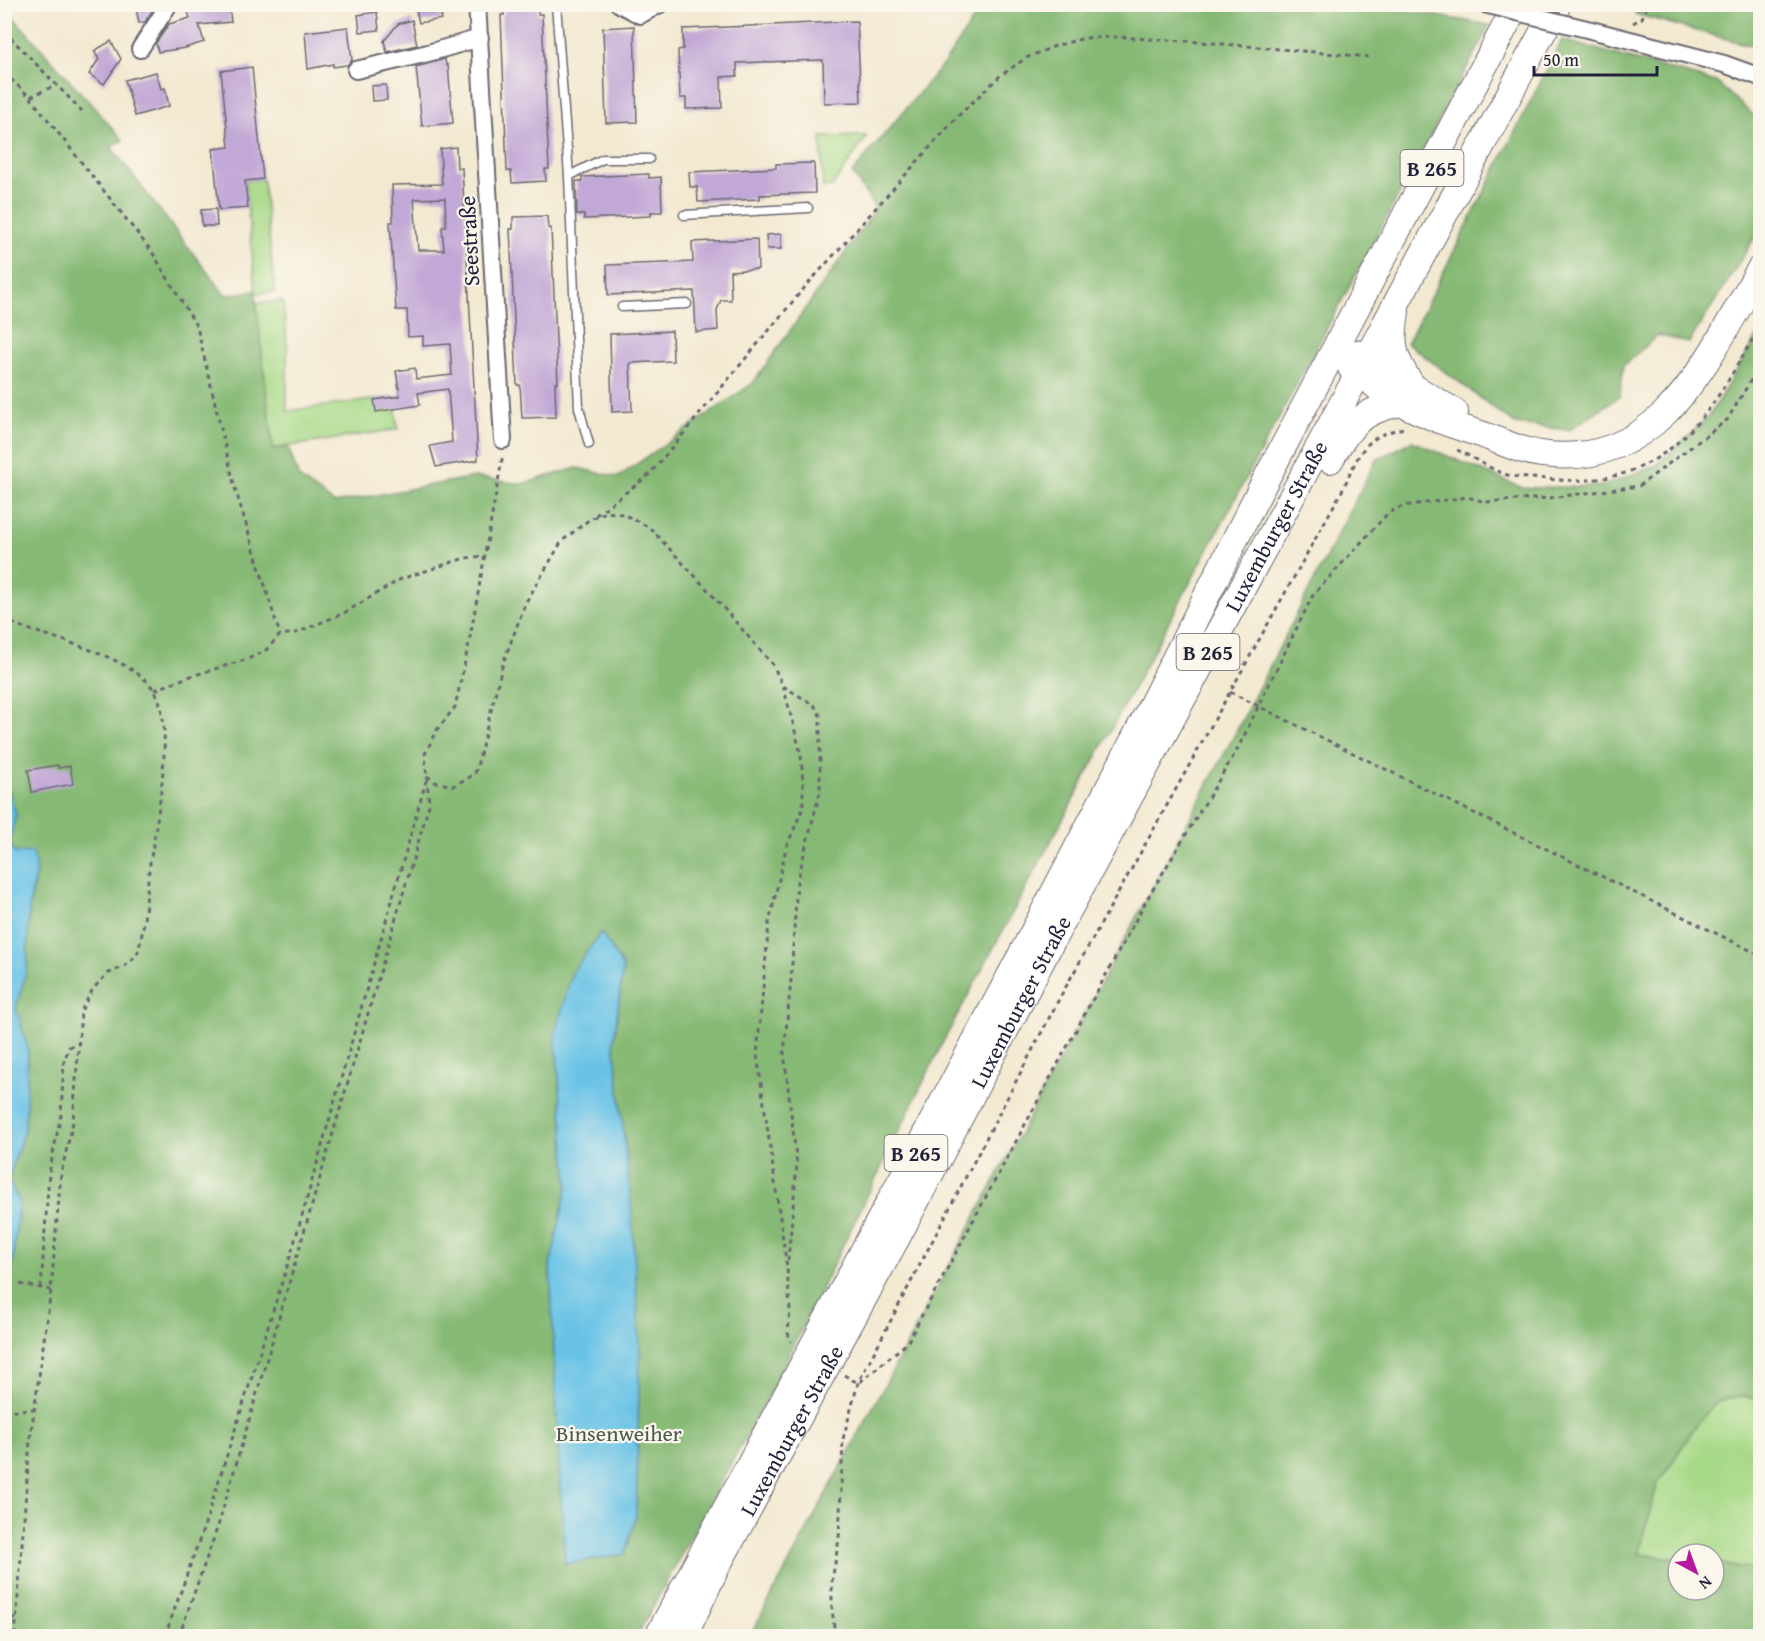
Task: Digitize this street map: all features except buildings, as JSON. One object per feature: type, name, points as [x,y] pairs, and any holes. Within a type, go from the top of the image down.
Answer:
[{"type":"main road","name":"B 265","points":[[1255,500],[1517,4]]},
{"type":"main road","points":[[1361,367],[1356,351],[1359,339],[1501,74],[1530,4]]},
{"type":"main road","name":"B 265","points":[[1361,367],[1558,4]]},
{"type":"main road","name":"B 265","points":[[1397,302],[1392,346],[1407,395],[1467,420],[1489,437],[1524,451],[1565,456],[1603,452],[1621,445],[1639,435],[1668,412],[1695,378],[1761,269]]},
{"type":"main road","points":[[1054,937],[1093,894],[1112,865],[1349,428],[1364,415],[1407,395],[1383,369],[1370,366],[1361,367],[1350,369],[1337,376],[1289,460],[1255,500]]},
{"type":"main road","name":"Luxemburger Straße","points":[[684,1636],[716,1568],[900,1232],[1054,937],[1361,367]]},
{"type":"main road","name":"Luxemburger Straße","points":[[658,1636],[1021,955],[1142,724],[1255,500]]},
{"type":"street","points":[[140,49],[169,4]]},
{"type":"street","name":"Seestraße","points":[[477,4],[503,441]]},
{"type":"street","points":[[619,4],[640,15],[660,4]]},
{"type":"street","points":[[1484,4],[1724,64],[1761,77]]},
{"type":"street","points":[[356,70],[480,38]]},
{"type":"lane","points":[[556,4],[568,176],[579,408],[589,444]]},
{"type":"lane","points":[[568,176],[603,159],[649,159]]},
{"type":"lane","points":[[684,215],[808,208]]},
{"type":"lane","points":[[622,307],[687,304]]},
{"type":"path","points":[[1628,25],[1642,18],[1648,4]]},
{"type":"path","points":[[4,31],[82,111]]},
{"type":"path","points":[[427,776],[435,782],[453,786],[475,774],[502,663],[526,602],[562,541],[649,475],[799,294],[958,116],[1000,76],[1026,58],[1055,46],[1084,38],[1116,37],[1201,42],[1370,57]]},
{"type":"path","points":[[4,73],[30,96],[152,252],[197,327],[235,488],[280,635]]},
{"type":"path","points":[[30,96],[56,85]]},
{"type":"path","points":[[1451,447],[1509,476],[1569,482],[1598,480],[1642,467],[1661,456],[1705,414],[1761,327]]},
{"type":"path","points":[[858,1383],[908,1343],[1147,899],[1237,750],[1312,595],[1388,513],[1403,506],[1468,496],[1485,502],[1549,498],[1639,486],[1727,420],[1761,366]]},
{"type":"path","points":[[835,1636],[832,1581],[839,1539],[843,1439],[858,1383],[1058,1001],[1343,489],[1363,449],[1376,436],[1388,431],[1405,428],[1413,430]]},
{"type":"path","points":[[179,1636],[222,1515],[429,805],[425,754],[437,730],[455,707],[486,556],[502,461],[503,441]]},
{"type":"path","points":[[590,519],[606,512],[623,514],[649,527],[773,665],[783,686],[794,723],[801,755],[803,808],[786,848],[769,922],[757,1054],[787,1268],[790,1310],[788,1333],[790,1342],[796,1345]]},
{"type":"path","points":[[155,690],[188,677],[248,659],[265,651],[280,635],[296,633],[344,613],[401,579],[465,558],[486,556]]},
{"type":"path","points":[[4,618],[16,626],[112,658],[138,674],[155,690],[163,729],[161,800],[140,945],[137,955],[131,961],[107,975],[93,989],[81,1011],[73,1122],[61,1173],[51,1290],[34,1409],[15,1636]]},
{"type":"path","points":[[783,686],[814,705],[820,715],[820,792],[797,881],[784,1052],[797,1165],[787,1268]]},
{"type":"path","points":[[1230,692],[1761,955]]},
{"type":"path","points":[[165,1636],[205,1524],[291,1254],[427,776]]},
{"type":"path","points":[[41,1288],[49,1173],[61,1115],[64,1061],[69,1047],[79,1043]]},
{"type":"path","points":[[20,1284],[51,1290]]},
{"type":"path","points":[[841,1373],[858,1383]]},
{"type":"path","points":[[4,1411],[34,1409]]},
{"type":"path","points":[[4,1618],[16,1619]]},
{"type":"green space","points":[[1368,4],[1490,25],[943,1042],[776,1381],[637,1636],[5,1636],[4,1336],[19,1201],[8,1180],[25,1127],[28,1049],[16,1008],[27,969],[29,909],[36,870],[15,853],[9,843],[16,814],[4,779],[4,7],[123,140],[111,147],[225,295],[255,291],[273,449],[288,447],[299,478],[334,503],[474,477],[522,484],[577,468],[618,477],[753,383],[876,209],[852,173],[945,62],[983,5]],"holes":[[[623,967],[614,1042],[631,1202],[566,1564],[559,1469],[550,1266],[568,1183]]]},
{"type":"green space","points":[[1639,5],[1760,5],[1760,48],[1635,14]]},
{"type":"green space","points":[[1562,40],[1716,82],[1760,121],[1760,229],[1689,343],[1658,335],[1623,366],[1620,396],[1569,430],[1515,424],[1407,343]]},
{"type":"green space","points":[[867,136],[832,187],[823,188],[821,137]]},
{"type":"green space","points":[[263,179],[275,292],[256,294],[245,181]]},
{"type":"green space","points":[[283,301],[287,345],[287,411],[394,397],[398,429],[273,449],[256,303]]},
{"type":"green space","points":[[1760,332],[1760,1400],[1743,1396],[1724,1399],[1713,1405],[1695,1427],[1657,1485],[1639,1554],[1666,1557],[1666,1602],[1726,1602],[1726,1565],[1760,1570],[1760,1636],[750,1636],[1236,732],[1376,460],[1412,441],[1523,488],[1603,486],[1657,465],[1708,417]]},
{"type":"green space","points":[[1743,1396],[1760,1400],[1760,1570],[1726,1565],[1726,1542],[1666,1542],[1666,1557],[1639,1554],[1657,1485],[1695,1427],[1713,1405],[1724,1399]]},
{"type":"water","points":[[5,779],[16,814],[9,843],[15,853],[33,852],[36,870],[29,909],[27,969],[16,1008],[28,1049],[25,1127],[8,1180],[19,1201],[5,1336]]},
{"type":"water","name":"Binsenweiher","points":[[601,932],[623,967],[614,1042],[631,1202],[640,1348],[636,1516],[625,1554],[565,1564],[550,1266],[568,1183],[555,1033],[573,971]]}]
